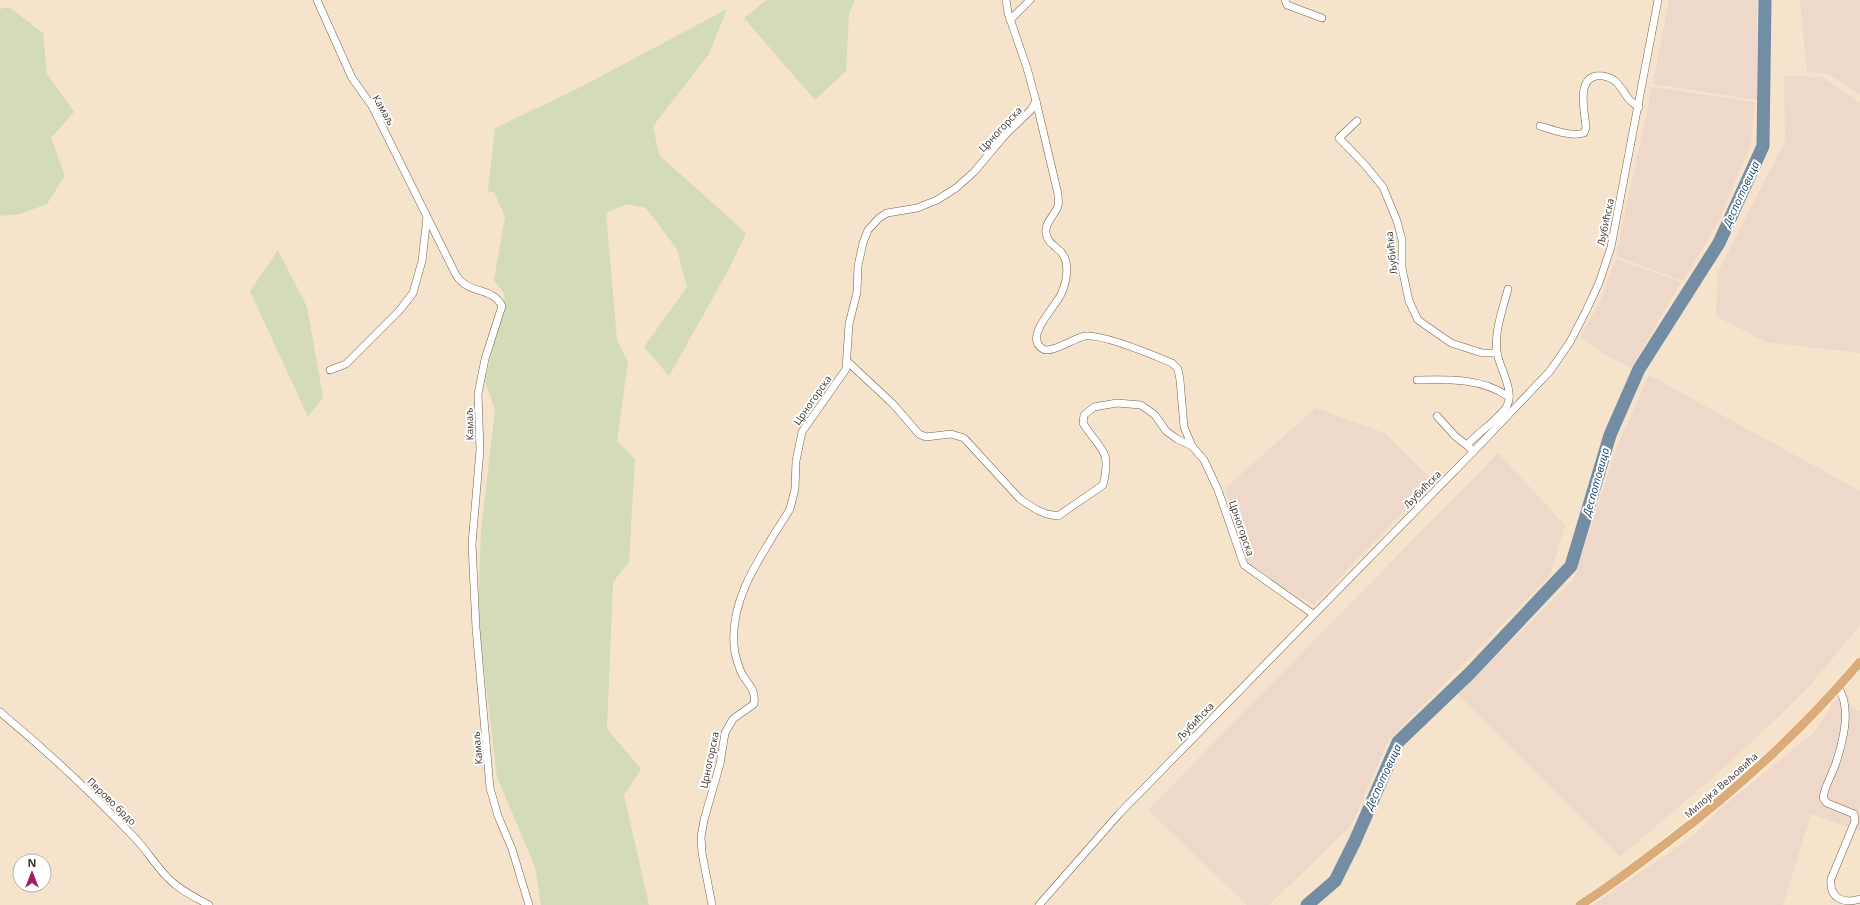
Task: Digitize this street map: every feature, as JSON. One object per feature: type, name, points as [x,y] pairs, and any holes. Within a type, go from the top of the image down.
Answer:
[{"type":"main road","name":"Милојка Вељовића","points":[[1580,905],[1641,863],[1735,789],[1800,727],[1860,662]]},
{"type":"street","name":"Камаљ","points":[[317,0],[352,78],[372,106],[460,282],[466,287],[492,294],[499,299],[502,306],[485,359],[478,394],[480,450],[472,544],[476,620],[490,788],[498,816],[512,849],[529,905]]},
{"type":"street","points":[[1006,0],[1010,20],[1027,68],[1036,101],[1058,194],[1058,206],[1047,225],[1045,233],[1048,240],[1062,253],[1066,262],[1067,270],[1062,294],[1040,325],[1036,336],[1037,343],[1046,351],[1054,349],[1074,339],[1087,336],[1110,340],[1172,363],[1178,369],[1184,427],[1192,446]]},
{"type":"street","points":[[1010,20],[1030,0]]},
{"type":"street","points":[[1285,0],[1287,5],[1322,18]]},
{"type":"street","name":"Љубићска","points":[[1039,905],[1119,814],[1471,449],[1550,371],[1570,342],[1599,283],[1611,246],[1639,107],[1658,0]]},
{"type":"street","points":[[1540,126],[1570,133],[1579,134],[1584,132],[1586,128],[1584,86],[1588,79],[1596,76],[1604,76],[1614,80],[1630,102],[1639,107]]},
{"type":"street","name":"Црногорска","points":[[712,905],[702,853],[701,837],[704,820],[720,764],[724,733],[733,718],[754,704],[755,698],[752,688],[738,667],[735,652],[735,622],[738,609],[751,574],[792,505],[795,489],[796,461],[802,432],[846,369],[848,362],[847,345],[849,324],[857,292],[858,266],[863,243],[868,230],[879,218],[887,213],[917,208],[937,200],[956,188],[974,172],[1006,134],[1031,110],[1036,101]]},
{"type":"street","name":"Љубићка","points":[[1358,121],[1339,138],[1383,187],[1392,207],[1402,240],[1402,268],[1409,301],[1418,320],[1451,343],[1482,353],[1497,353]]},
{"type":"street","points":[[330,370],[346,364],[396,315],[413,293],[422,261],[427,217]]},
{"type":"street","points":[[1437,416],[1455,436],[1471,449],[1474,438],[1506,406],[1509,397],[1497,353],[1497,332],[1508,289]]},
{"type":"street","points":[[848,362],[893,404],[919,434],[926,437],[951,434],[964,438],[1020,499],[1047,514],[1058,516],[1066,512],[1103,485],[1107,469],[1106,456],[1083,423],[1084,415],[1094,407],[1117,403],[1141,405],[1155,415],[1166,431],[1177,439],[1192,446]]},
{"type":"street","points":[[1417,380],[1455,379],[1486,386],[1500,391],[1509,397]]},
{"type":"street","name":"Црногорска","points":[[1192,446],[1204,460],[1218,490],[1244,565],[1313,614]]},
{"type":"street","points":[[1838,687],[1845,702],[1844,722],[1836,763],[1826,786],[1823,798],[1827,803],[1854,814],[1855,821],[1831,879],[1831,886],[1834,895],[1840,900],[1849,902],[1860,899]]},
{"type":"street","name":"Перово брдо","points":[[0,712],[52,759],[63,766],[73,778],[134,837],[168,879],[185,892],[209,905]]},
{"type":"shaded area","points":[[1669,0],[1757,0],[1757,100],[1653,84]]},
{"type":"shaded area","points":[[1800,0],[1860,0],[1860,94],[1828,74],[1807,71]]},
{"type":"shaded area","points":[[1784,76],[1822,77],[1860,102],[1860,353],[1766,342],[1716,316],[1718,272],[1785,141]]},
{"type":"shaded area","points":[[1652,87],[1755,102],[1751,143],[1720,218],[1683,281],[1616,256]]},
{"type":"shaded area","points":[[1616,259],[1681,282],[1631,368],[1602,353],[1581,337],[1601,299]]},
{"type":"shaded area","points":[[1649,375],[1860,491],[1860,625],[1812,683],[1776,719],[1716,775],[1620,857],[1458,694],[1574,579],[1616,449]]},
{"type":"shaded area","points":[[1316,408],[1384,433],[1434,481],[1313,605],[1278,584],[1247,561],[1225,488]]},
{"type":"shaded area","points":[[1498,453],[1565,525],[1550,575],[1388,741],[1351,826],[1269,905],[1247,905],[1148,810]]},
{"type":"shaded area","points":[[1848,694],[1851,707],[1860,711],[1860,831],[1811,814],[1783,905],[1593,905],[1693,836],[1720,809],[1814,732],[1835,700]]},
{"type":"green space","points":[[767,0],[855,0],[849,14],[846,71],[815,100],[744,18]]},
{"type":"green space","points":[[9,7],[43,33],[47,74],[74,112],[51,138],[65,176],[47,204],[20,214],[0,216],[0,9]]},
{"type":"green space","points":[[727,9],[709,54],[653,126],[659,155],[746,233],[729,269],[669,376],[644,347],[687,287],[677,249],[646,208],[626,204],[606,213],[617,340],[628,362],[617,441],[635,459],[629,562],[613,582],[607,729],[641,769],[624,795],[649,905],[541,905],[535,867],[497,777],[478,617],[481,531],[495,410],[485,381],[505,295],[494,280],[505,217],[494,192],[488,192],[495,128],[575,90]]},
{"type":"green space","points":[[278,250],[307,307],[323,397],[308,417],[250,291]]},
{"type":"waterway","name":"Деспотовица","points":[[1307,905],[1335,881],[1355,841],[1398,742],[1470,673],[1571,566],[1610,435],[1639,369],[1719,243],[1763,146],[1765,0]]}]
